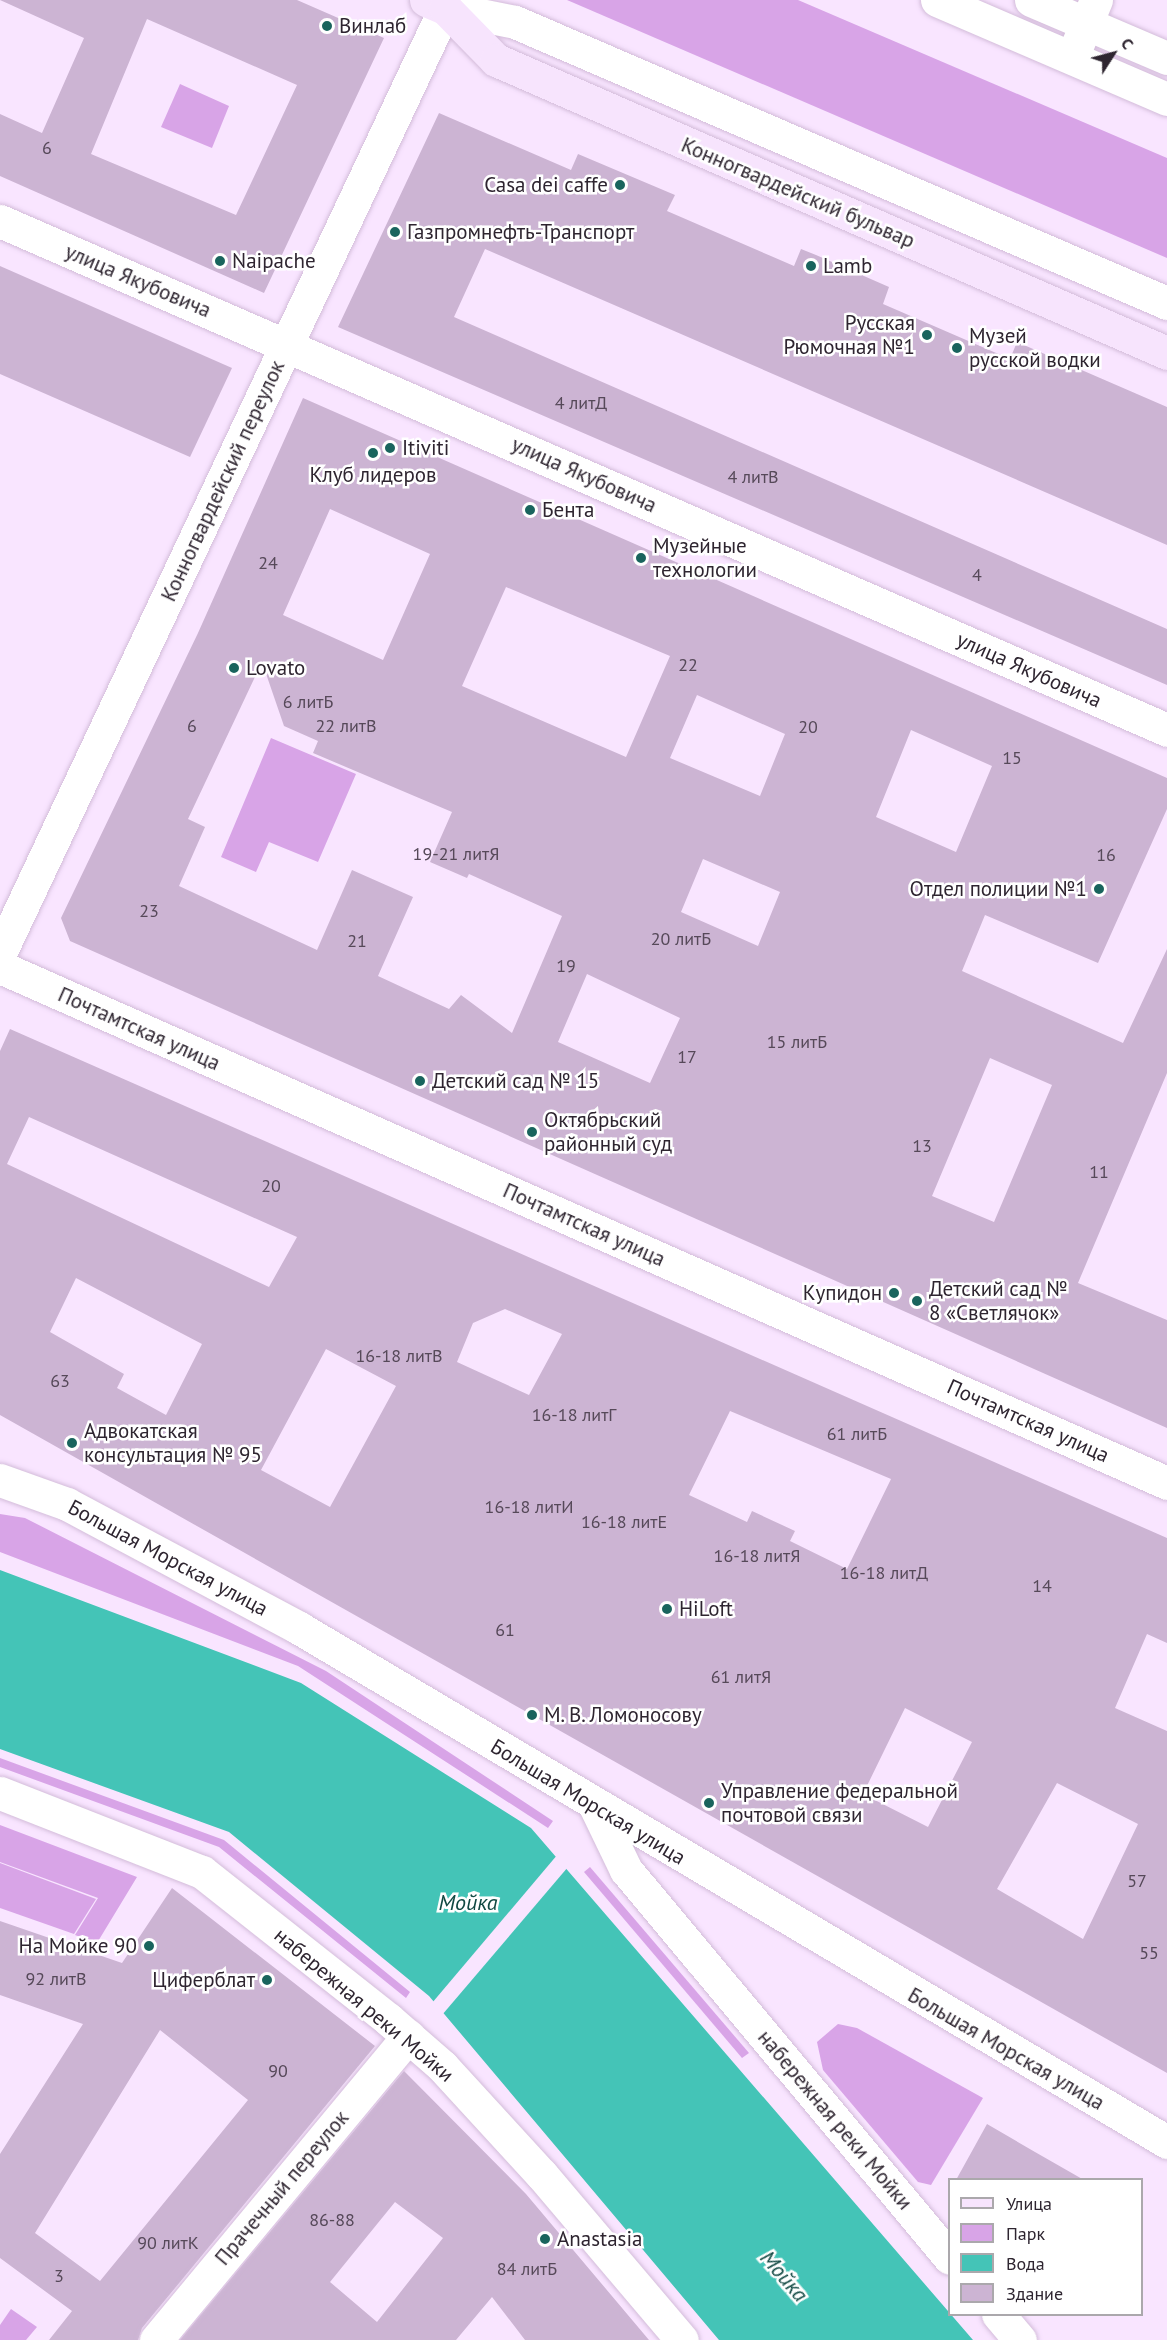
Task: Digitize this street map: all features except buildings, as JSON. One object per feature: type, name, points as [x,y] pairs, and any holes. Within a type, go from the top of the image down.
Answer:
[{"type":"main road","name":"Конногвардейский бульвар","points":[[435,4],[496,60],[1167,353]]},
{"type":"street","points":[[937,0],[1167,99]]},
{"type":"street","points":[[1031,0],[1091,12],[1167,58]]},
{"type":"street","name":"Конногвардейский бульвар","points":[[435,4],[515,22],[1167,303]]},
{"type":"street","name":"Конногвардейский переулок","points":[[0,953],[287,345],[435,4]]},
{"type":"street","points":[[1072,58],[1091,12]]},
{"type":"street","name":"улица Якубовича","points":[[0,221],[1167,730]]},
{"type":"street","name":"Почтамтская улица","points":[[0,968],[1167,1483]]},
{"type":"street","name":"Большая Морская улица","points":[[0,1480],[67,1504],[299,1628],[596,1808],[1167,2142]]},
{"type":"street","name":"набережная реки Мойки","points":[[0,1793],[202,1872],[408,2036],[442,2066],[542,2175],[682,2340]]},
{"type":"street","name":"набережная реки Мойки","points":[[596,1808],[626,1870],[948,2256]]},
{"type":"street","name":"Прачечный переулок","points":[[156,2340],[408,2036]]},
{"type":"street","points":[[1000,2316],[1020,2340]]},
{"type":"green space","points":[[567,0],[798,0],[1167,158],[1167,258]]},
{"type":"green space","points":[[180,84],[229,106],[212,148],[161,127]]},
{"type":"green space","points":[[271,738],[356,774],[318,862],[269,842],[256,872],[221,857]]},
{"type":"green space","points":[[0,1514],[25,1518],[326,1671],[553,1821],[548,1828],[298,1666],[0,1552]]},
{"type":"green space","points":[[0,1758],[224,1840],[410,1992],[406,1998],[219,1847],[0,1767]]},
{"type":"green space","points":[[0,1825],[137,1877],[97,1943],[75,1935],[98,1898],[0,1862]]},
{"type":"green space","points":[[0,1863],[96,1899],[74,1934],[0,1908]]},
{"type":"green space","points":[[590,1867],[749,2053],[742,2058],[584,1872]]},
{"type":"green space","points":[[838,2024],[857,2028],[983,2098],[931,2185],[918,2182],[823,2070],[817,2042]]},
{"type":"green space","points":[[11,2309],[37,2327],[26,2340],[0,2340],[0,2325]]},
{"type":"water","name":"Мойка","points":[[0,1570],[301,1683],[531,1828],[948,2311],[948,2316],[952,2316],[973,2340],[719,2340],[429,1996],[229,1832],[0,1749]]},
{"type":"pier","points":[[558,1854],[568,1867],[442,2015],[432,2003]]},
{"type":"place","name":"Винлаб","points":[[327,26]]},
{"type":"place","name":"Casa dei caffe","points":[[620,185]]},
{"type":"place","name":"Газпромнефть-Транспорт","points":[[395,232]]},
{"type":"place","name":"Naipache","points":[[220,261]]},
{"type":"place","name":"Lamb","points":[[811,266]]},
{"type":"place","name":"Русская Рюмочная №1","points":[[927,335]]},
{"type":"place","name":"Музей русской водки","points":[[957,348]]},
{"type":"place","name":"Itiviti","points":[[390,448]]},
{"type":"place","name":"Клуб лидеров","points":[[373,453]]},
{"type":"place","name":"Бента","points":[[530,510]]},
{"type":"place","name":"Музейные технологии","points":[[641,558]]},
{"type":"place","name":"Lovato","points":[[234,668]]},
{"type":"place","name":"Отдел полиции №1","points":[[1099,889]]},
{"type":"place","name":"Детский сад № 15","points":[[420,1081]]},
{"type":"place","name":"Октябрьский районный суд","points":[[532,1132]]},
{"type":"place","name":"Купидон","points":[[894,1293]]},
{"type":"place","name":"Детский сад № 8 «Светлячок»","points":[[917,1301]]},
{"type":"place","name":"Адвокатская консультация № 95","points":[[72,1443]]},
{"type":"place","name":"HiLoft","points":[[667,1609]]},
{"type":"place","name":"М. В. Ломоносову","points":[[532,1715]]},
{"type":"place","name":"Управление федеральной почтовой связи","points":[[709,1803]]},
{"type":"place","name":"На Мойке 90","points":[[149,1946]]},
{"type":"place","name":"Циферблат","points":[[267,1980]]},
{"type":"place","name":"Anastasia","points":[[545,2239]]}]
